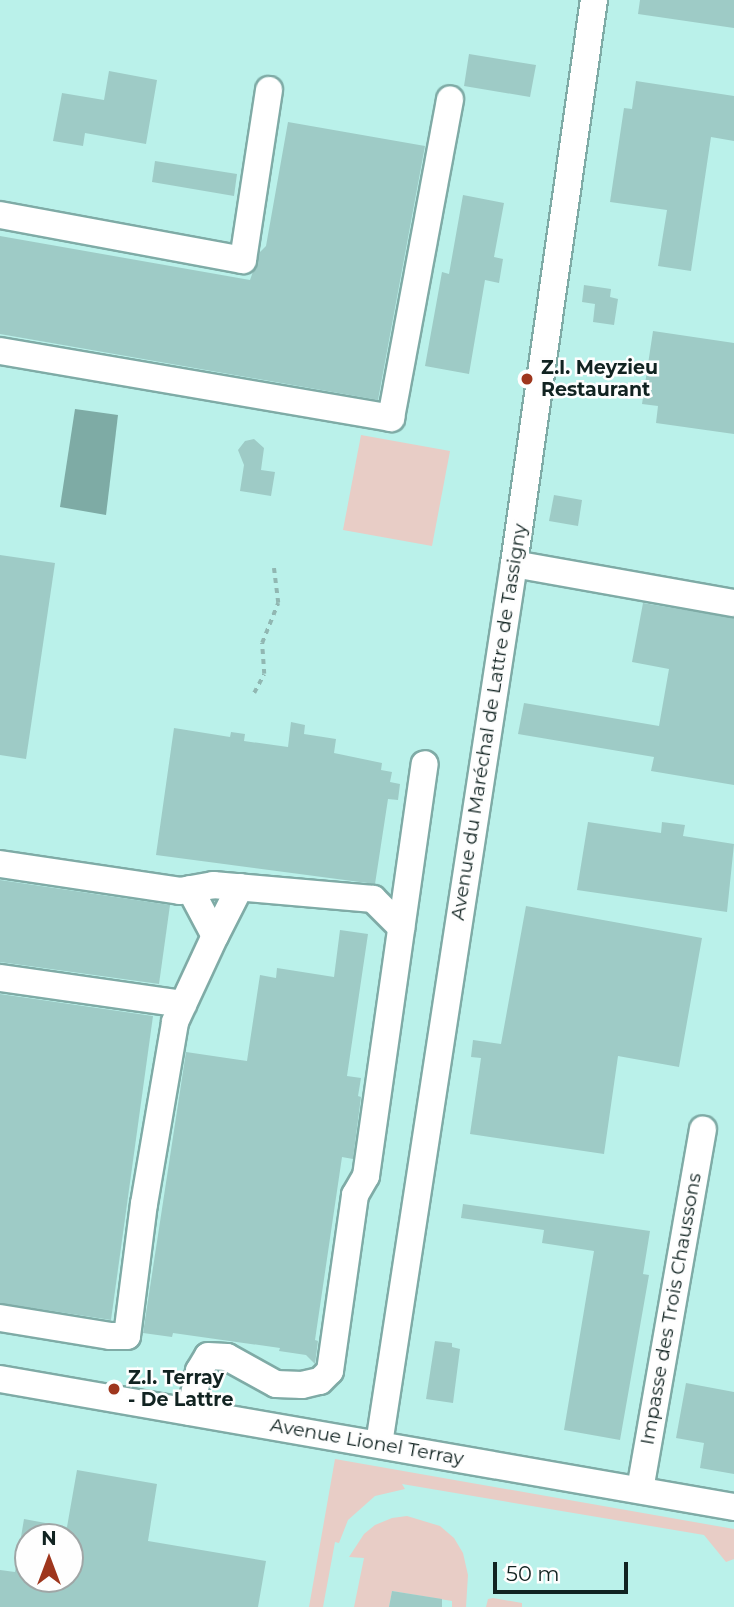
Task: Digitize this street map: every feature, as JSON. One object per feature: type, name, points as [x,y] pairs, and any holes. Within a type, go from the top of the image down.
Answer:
[{"type":"street","name":"Avenue du Maréchal de Lattre de Tassigny","points":[[379,1444],[514,564],[594,0]]},
{"type":"street","points":[[0,215],[243,260],[269,90]]},
{"type":"street","points":[[0,351],[391,418],[450,99]]},
{"type":"street","points":[[514,564],[734,603]]},
{"type":"street","points":[[190,1412],[200,1371],[208,1356],[227,1357],[276,1384],[302,1385],[320,1381],[330,1371],[355,1195],[366,1176],[425,764]]},
{"type":"street","points":[[0,864],[180,891],[213,885],[373,899],[401,928]]},
{"type":"street","points":[[0,1318],[110,1336],[127,1335],[144,1204],[175,1022],[240,887]]},
{"type":"street","points":[[190,888],[215,936]]},
{"type":"street","points":[[0,978],[183,1004]]},
{"type":"street","name":"Impasse des Trois Chaussons","points":[[640,1490],[703,1129]]},
{"type":"street","name":"Avenue Lionel Terray","points":[[0,1379],[734,1507]]},
{"type":"path","points":[[254,693],[264,674],[262,643],[278,603],[274,568]]},
{"type":"shaded area","points":[[0,0],[734,0],[734,1607],[0,1607]]},
{"type":"shaded area","points":[[75,409],[118,415],[106,515],[60,507]]},
{"type":"shaded area","points":[[361,435],[450,451],[432,546],[343,530]]},
{"type":"shaded area","points":[[335,1459],[734,1529],[734,1559],[726,1562],[704,1535],[402,1484],[405,1489],[375,1496],[348,1520],[339,1543],[335,1542],[323,1607],[309,1607]]},
{"type":"shaded area","points":[[407,1516],[440,1526],[454,1538],[463,1553],[468,1575],[466,1607],[452,1607],[452,1601],[392,1591],[389,1607],[354,1607],[364,1558],[349,1557],[364,1534],[375,1525],[392,1518]]},
{"type":"shaded area","points":[[488,1599],[522,1603],[522,1607],[486,1607]]},
{"type":"building","points":[[640,0],[734,0],[734,28],[638,14]]},
{"type":"building","points":[[469,54],[536,65],[530,97],[464,86]]},
{"type":"building","points":[[109,71],[157,80],[146,144],[85,133],[83,146],[53,141],[62,93],[104,100]]},
{"type":"building","points":[[636,81],[734,96],[734,141],[711,137],[691,271],[658,266],[667,210],[610,202],[624,108],[632,109]]},
{"type":"building","points":[[288,122],[425,146],[378,400],[0,334],[0,236],[250,280],[260,252],[266,246]]},
{"type":"building","points":[[155,161],[237,174],[234,196],[152,182]]},
{"type":"building","points":[[463,195],[504,203],[494,257],[503,259],[499,283],[485,280],[469,374],[425,366],[442,272],[449,274]]},
{"type":"building","points":[[584,285],[611,289],[610,297],[618,299],[614,325],[593,322],[595,304],[582,302]]},
{"type":"building","points":[[653,331],[734,343],[734,434],[656,423],[658,406],[642,404]]},
{"type":"building","points":[[254,439],[264,448],[261,470],[275,472],[271,496],[240,491],[244,465],[238,450],[245,441]]},
{"type":"building","points":[[554,495],[582,500],[578,526],[549,521]]},
{"type":"building","points":[[0,555],[55,563],[26,759],[0,755]]},
{"type":"building","points":[[643,603],[734,618],[734,785],[651,771],[654,757],[518,734],[524,703],[659,726],[669,669],[632,662]]},
{"type":"building","points":[[291,722],[305,725],[304,734],[336,739],[334,753],[382,763],[381,770],[392,772],[390,782],[400,784],[398,800],[388,799],[375,884],[156,855],[174,728],[230,737],[231,732],[245,734],[244,741],[288,747]]},
{"type":"building","points":[[588,822],[661,833],[662,822],[685,825],[683,836],[734,844],[727,912],[577,890]]},
{"type":"building","points":[[0,880],[170,905],[159,984],[0,962]]},
{"type":"building","points":[[526,906],[702,938],[679,1067],[618,1056],[604,1154],[470,1134],[481,1058],[471,1057],[473,1040],[501,1044]]},
{"type":"building","points":[[340,930],[368,934],[347,1076],[361,1078],[358,1096],[361,1097],[353,1159],[342,1157],[315,1340],[318,1341],[315,1364],[306,1355],[279,1351],[280,1348],[173,1333],[172,1337],[143,1333],[186,1052],[247,1061],[260,975],[276,978],[277,968],[334,977]]},
{"type":"building","points":[[0,994],[153,1016],[111,1320],[0,1303]]},
{"type":"building","points":[[463,1204],[650,1231],[643,1274],[649,1275],[620,1440],[564,1430],[594,1251],[542,1243],[544,1230],[461,1218]]},
{"type":"building","points":[[435,1341],[452,1343],[452,1347],[460,1349],[453,1403],[426,1399]]},
{"type":"building","points":[[686,1383],[734,1392],[734,1474],[700,1468],[704,1443],[676,1438]]},
{"type":"building","points":[[77,1470],[157,1484],[148,1541],[266,1561],[258,1607],[0,1607],[0,1570],[14,1572],[14,1593],[84,1593],[84,1523],[68,1523]]},
{"type":"building","points":[[24,1519],[46,1523],[23,1523]]},
{"type":"building","points":[[392,1591],[442,1599],[442,1607],[389,1607]]},
{"type":"place","name":"Z.I. Meyzieu Restaurant","points":[[527,379]]},
{"type":"place","name":"Z.I. Terray - De Lattre","points":[[114,1389]]}]
